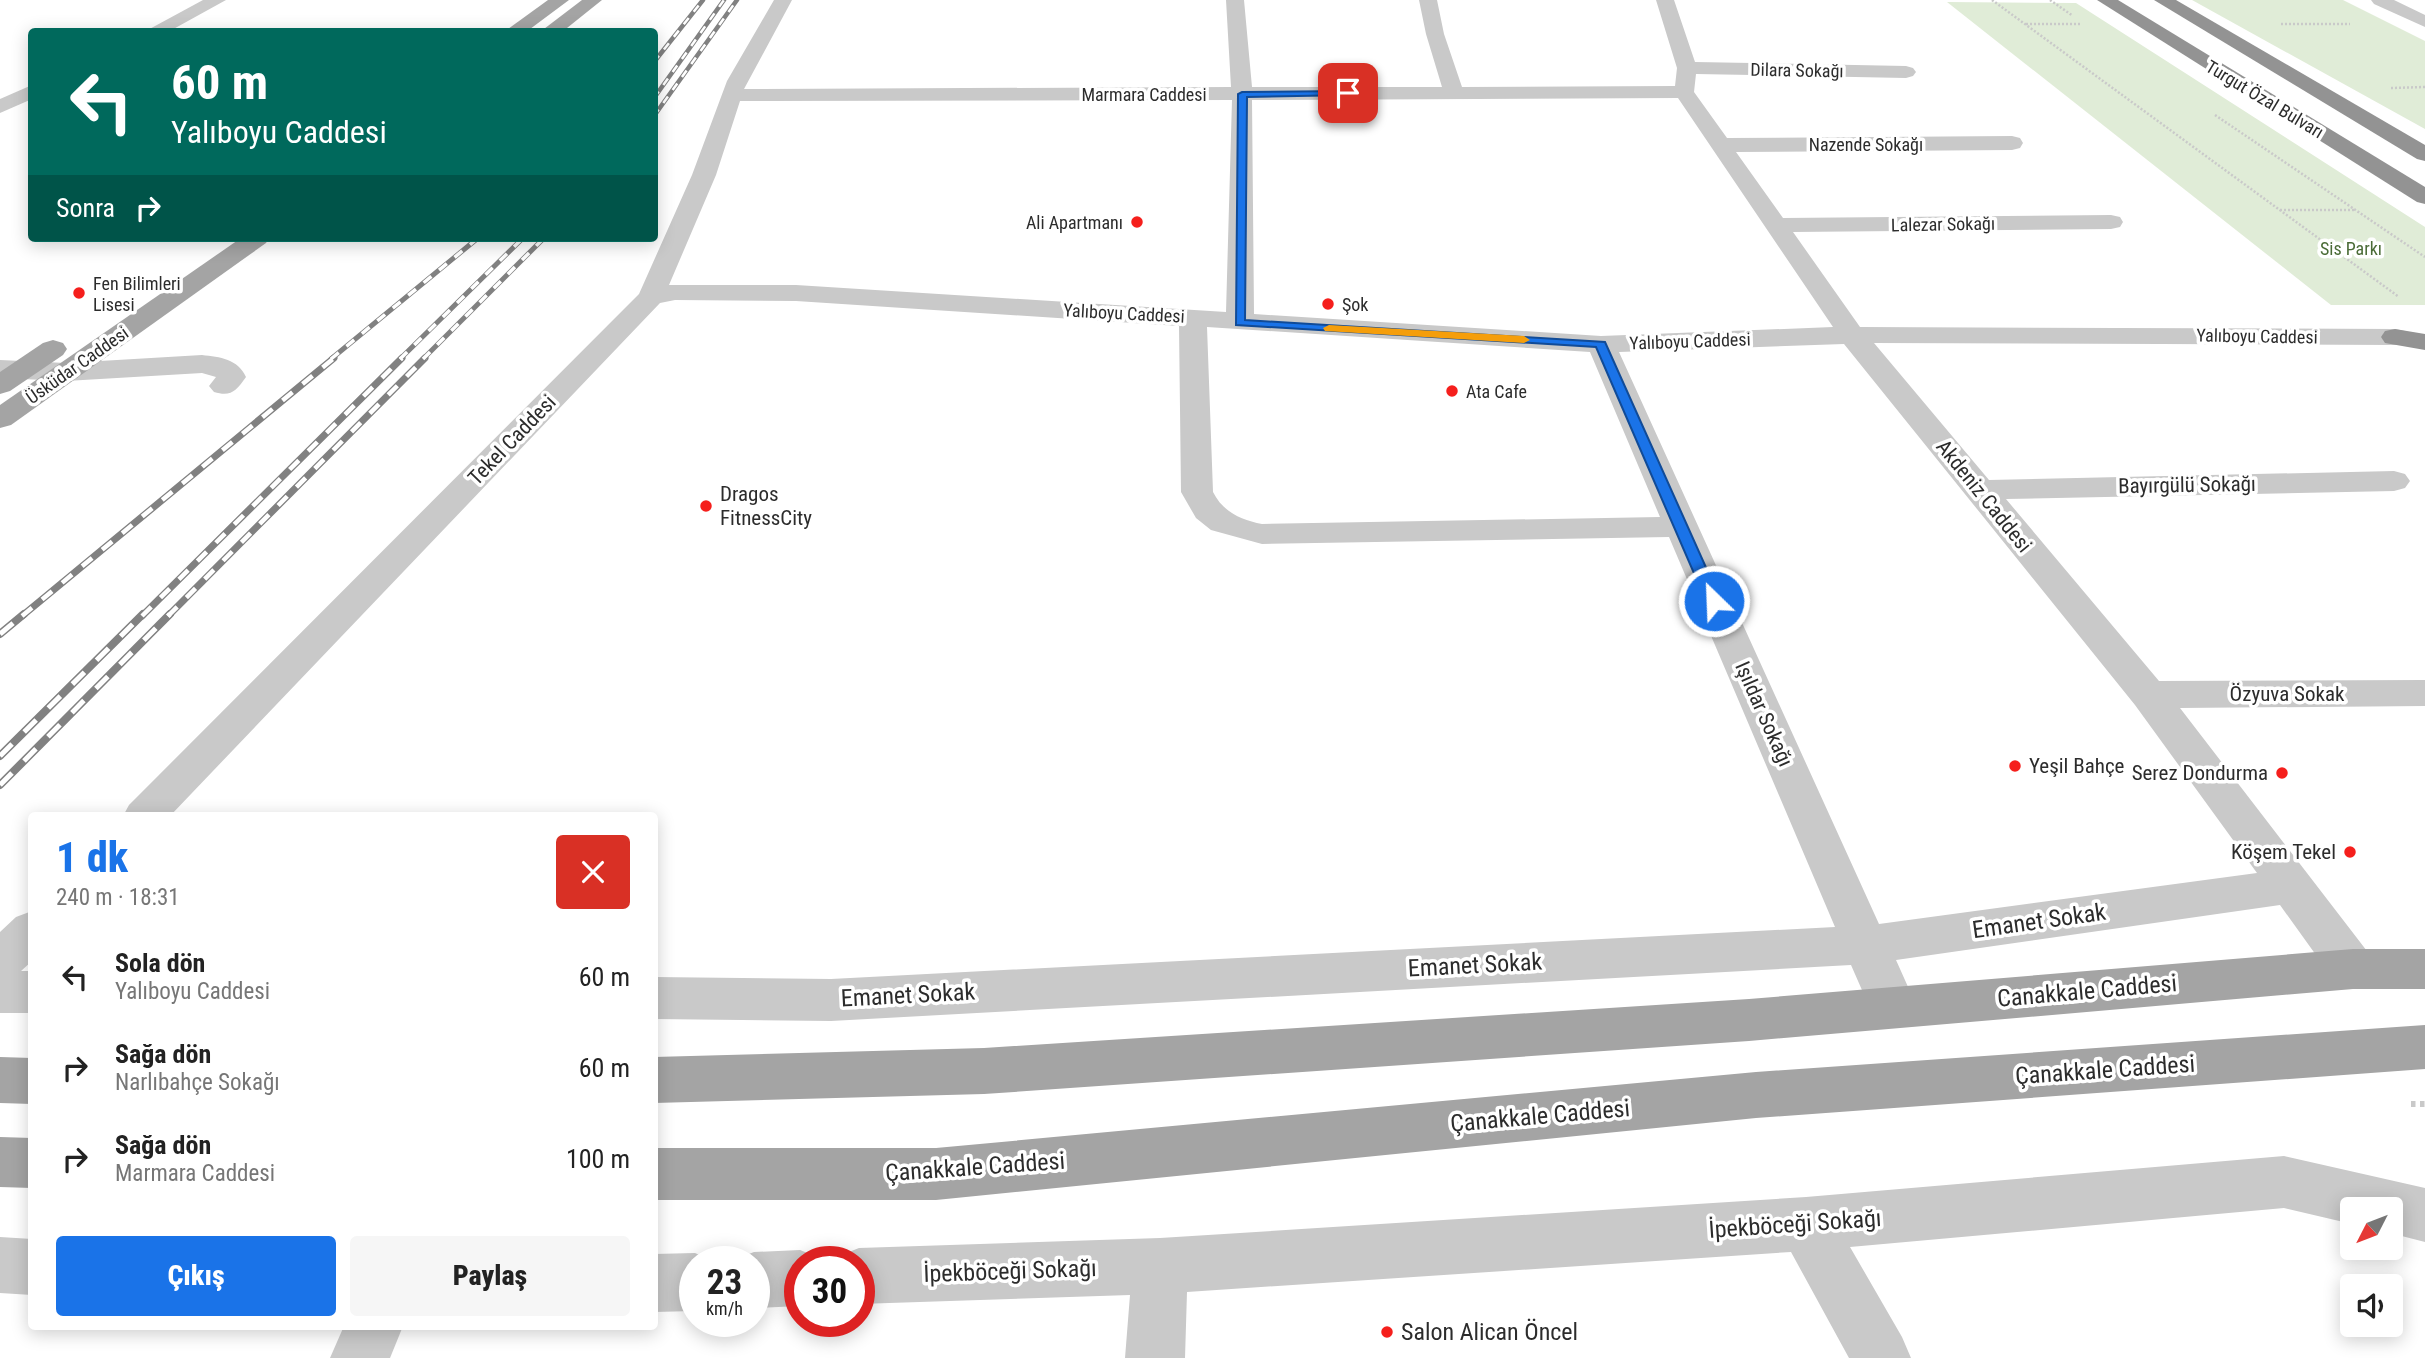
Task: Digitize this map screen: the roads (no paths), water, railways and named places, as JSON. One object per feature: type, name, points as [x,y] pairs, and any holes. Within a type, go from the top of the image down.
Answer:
[{"type":"highway","name":"Turgut Özal Bulvarı","points":[[2106,0],[2425,197]]},
{"type":"highway","name":"Turgut Özal Bulvarı","points":[[2163,0],[2425,154]]},
{"type":"highway","points":[[2395,337],[2425,335]]},
{"type":"highway","points":[[2395,337],[2425,342]]},
{"type":"main road","points":[[519,28],[560,0]]},
{"type":"main road","points":[[554,28],[593,0]]},
{"type":"main road","points":[[157,277],[207,242]]},
{"type":"main road","name":"Üsküdar Caddesi","points":[[0,419],[251,242]]},
{"type":"main road","name":"Üsküdar Caddesi","points":[[8,375],[79,331]]},
{"type":"main road","name":"Canakkale Caddesi","points":[[658,1080],[984,1071],[1749,1020],[2353,969],[2425,969]]},
{"type":"main road","name":"Çanakkale Caddesi","points":[[658,1174],[936,1174],[1756,1095],[2425,1047]]},
{"type":"main road","points":[[0,1080],[28,1081]]},
{"type":"main road","points":[[0,1162],[28,1163]]},
{"type":"street","points":[[161,28],[217,0]]},
{"type":"street","name":"Tekel Caddesi","points":[[148,812],[651,297],[704,175],[731,95],[783,0]]},
{"type":"street","points":[[1235,0],[1242,94],[1240,323]]},
{"type":"street","points":[[1427,0],[1454,92]]},
{"type":"street","name":"Akdeniz Caddesi","points":[[1665,0],[1686,80],[1720,145],[1852,335],[2148,695],[2353,969]]},
{"type":"street","points":[[2380,0],[2425,22]]},
{"type":"street","name":"Dilara Sokağı","points":[[1686,80],[1906,72]]},
{"type":"street","name":"Marmara Caddesi","points":[[731,95],[1454,92],[1686,80]]},
{"type":"street","points":[[3,118],[28,95]]},
{"type":"street","name":"Nazende Sokağı","points":[[1720,145],[2012,143]]},
{"type":"street","name":"Lalezar Sokağı","points":[[1774,225],[2111,222]]},
{"type":"street","name":"Yalıboyu Caddesi","points":[[651,297],[676,292],[796,293],[1601,344],[1852,335],[2395,337]]},
{"type":"street","points":[[1193,317],[1197,492],[1209,514],[1223,523],[1262,534],[1604,526],[1681,527]]},
{"type":"street","name":"Işıldar Sokağı","points":[[1601,344],[1893,1007]]},
{"type":"street","points":[[8,375],[202,364],[215,365],[229,372],[231,377],[224,386]]},
{"type":"street","name":"Bayırgülü Sokağı","points":[[1980,490],[2394,481]]},
{"type":"street","name":"Özyuva Sokak","points":[[2148,695],[2425,693]]},
{"type":"street","name":"Emanet Sokak","points":[[658,998],[831,1000],[1866,944],[2291,886]]},
{"type":"street","points":[[0,962],[28,934]]},
{"type":"street","points":[[0,992],[28,992]]},
{"type":"street","name":"İpekböceği Sokağı","points":[[875,1275],[1160,1266],[1806,1224],[2284,1182],[2425,1216]]},
{"type":"street","points":[[1806,1224],[1881,1358]]},
{"type":"street","points":[[0,1265],[28,1267]]},
{"type":"street","points":[[1155,1358],[1160,1266]]},
{"type":"street","points":[[658,1283],[679,1282]]},
{"type":"street","points":[[360,1358],[372,1330]]},
{"type":"railway","points":[[658,57],[703,0]]},
{"type":"railway","points":[[658,92],[724,0]]},
{"type":"railway","points":[[658,110],[737,0]]},
{"type":"railway","points":[[331,359],[473,242]]},
{"type":"railway","points":[[400,359],[519,242]]},
{"type":"railway","points":[[423,359],[540,242]]},
{"type":"railway","points":[[22,616],[334,358]]},
{"type":"railway","points":[[142,616],[402,358]]},
{"type":"railway","points":[[168,616],[425,358]]},
{"type":"railway","points":[[0,634],[24,614]]},
{"type":"railway","points":[[0,756],[143,614]]},
{"type":"railway","points":[[0,785],[170,614]]},
{"type":"place","name":"Ali Apartmanı","points":[[1137,222]]},
{"type":"place","name":"Fen Bilimleri Lisesi","points":[[79,293]]},
{"type":"place","name":"Şok","points":[[1328,304]]},
{"type":"place","name":"Ata Cafe","points":[[1452,391]]},
{"type":"place","name":"Dragos FitnessCity","points":[[706,506]]},
{"type":"place","name":"Yeşil Bahçe","points":[[2015,766]]},
{"type":"place","name":"Serez Dondurma","points":[[2282,773]]},
{"type":"place","name":"Köşem Tekel","points":[[2350,852]]},
{"type":"place","name":"Salon Alican Öncel","points":[[1387,1332]]},
{"type":"park label","name":"Sis Parkı","points":[[2351,248]]}]
